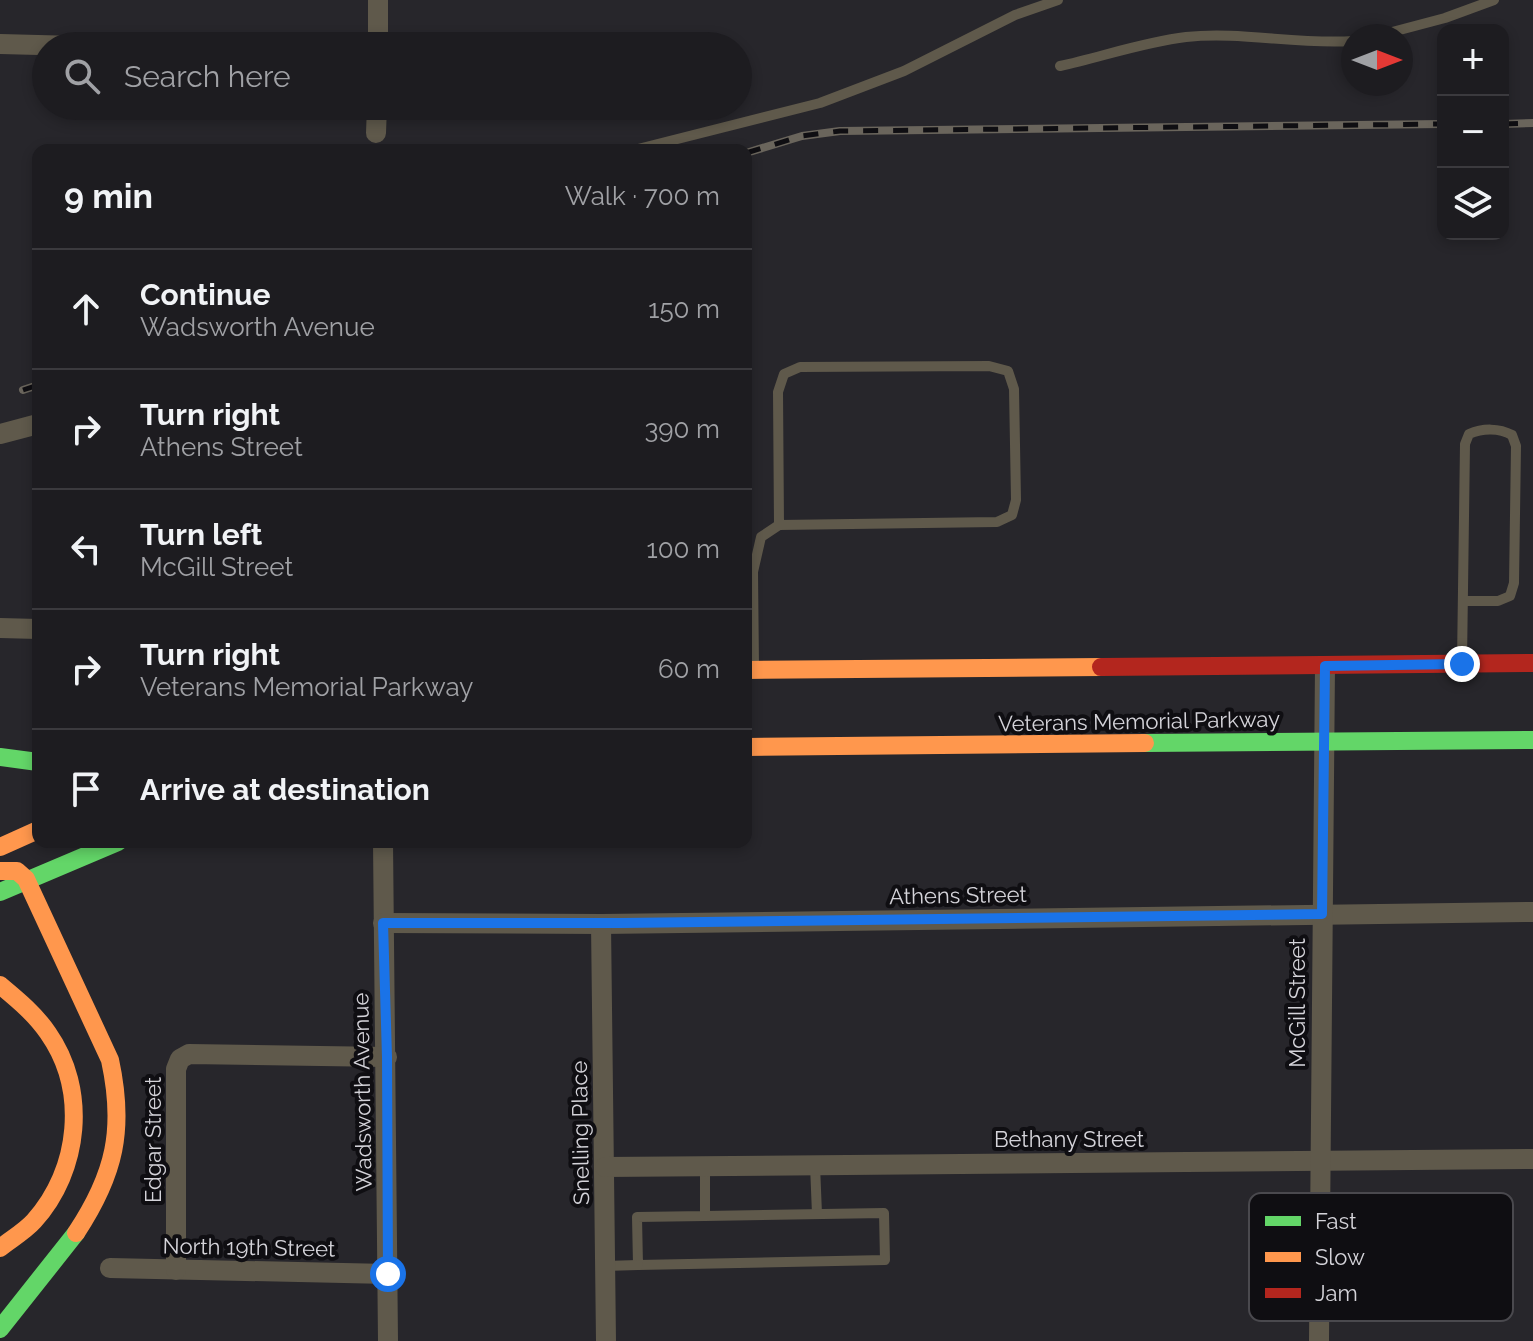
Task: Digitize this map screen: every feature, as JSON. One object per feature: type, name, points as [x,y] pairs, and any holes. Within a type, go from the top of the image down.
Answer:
[{"type":"main road","points":[[752,670],[1533,663]]},
{"type":"main road","name":"Veterans Memorial Parkway","points":[[752,747],[1533,740]]},
{"type":"main road","points":[[0,757],[32,761]]},
{"type":"main road","points":[[0,847],[32,833]]},
{"type":"main road","points":[[0,892],[103,848]]},
{"type":"main road","points":[[0,871],[17,871],[26,879],[110,1060],[118,1092],[119,1124],[112,1163],[95,1203],[56,1259],[0,1329]]},
{"type":"main road","points":[[0,985],[37,1016],[56,1043],[69,1077],[74,1104],[74,1137],[61,1181],[32,1222],[0,1248]]},
{"type":"street","points":[[378,0],[378,32]]},
{"type":"street","points":[[0,44],[32,45]]},
{"type":"street","points":[[376,120],[376,133]]},
{"type":"street","points":[[0,434],[32,426]]},
{"type":"street","points":[[0,628],[32,629]]},
{"type":"street","name":"McGill Street","points":[[1320,1193],[1325,666]]},
{"type":"street","name":"Wadsworth Avenue","points":[[383,848],[388,1341]]},
{"type":"street","name":"Athens Street","points":[[383,923],[601,924],[1533,912]]},
{"type":"street","name":"Snelling Place","points":[[601,924],[606,1341]]},
{"type":"street","name":"Edgar Street","points":[[176,1270],[176,1069],[180,1059],[189,1054],[387,1057]]},
{"type":"street","name":"Bethany Street","points":[[605,1167],[1533,1159]]},
{"type":"street","name":"North 19th Street","points":[[110,1268],[388,1274]]},
{"type":"street","name":"McGill Street","points":[[1319,1321],[1319,1341]]},
{"type":"lane","points":[[658,144],[820,103],[904,71],[1015,15],[1058,0]]},
{"type":"lane","points":[[1413,26],[1494,0]]},
{"type":"lane","points":[[1060,66],[1186,37],[1341,42]]},
{"type":"lane","points":[[752,605],[753,572],[761,537],[779,525],[997,522],[1012,515],[1016,500],[1014,389],[1008,371],[989,366],[800,367],[784,374],[778,392],[779,525]]},
{"type":"lane","points":[[1462,664],[1465,444],[1469,434],[1479,430],[1503,431],[1512,435],[1516,446],[1514,583],[1510,596],[1498,601],[1463,601]]},
{"type":"lane","points":[[815,1165],[817,1214]]},
{"type":"lane","points":[[705,1166],[705,1216]]},
{"type":"lane","points":[[605,1266],[885,1260],[884,1213],[637,1217],[638,1265]]},
{"type":"railway","points":[[1509,124],[1533,123]]},
{"type":"railway","points":[[752,151],[802,136],[840,131],[1437,124]]},
{"type":"railway","points":[[23,390],[32,387]]},
{"type":"traffic: fast","points":[[1145,743],[1533,740]]},
{"type":"traffic: fast","points":[[0,757],[32,761]]},
{"type":"traffic: fast","points":[[0,892],[104,848]]},
{"type":"traffic: fast","points":[[0,1329],[76,1233]]},
{"type":"traffic: slow","points":[[752,670],[1101,667]]},
{"type":"traffic: slow","points":[[752,747],[1145,743]]},
{"type":"traffic: slow","points":[[0,847],[32,833]]},
{"type":"traffic: slow","points":[[0,871],[17,871],[26,879],[110,1060],[116,1108],[113,1150],[100,1191],[76,1233]]},
{"type":"traffic: slow","points":[[0,985],[32,1013],[48,1033],[61,1055],[73,1104],[69,1154],[61,1178],[34,1221],[0,1248]]},
{"type":"traffic: jam","points":[[1101,667],[1533,663]]},
{"type":"route","points":[[388,1274],[383,923],[1322,914],[1325,666],[1462,664]]}]
